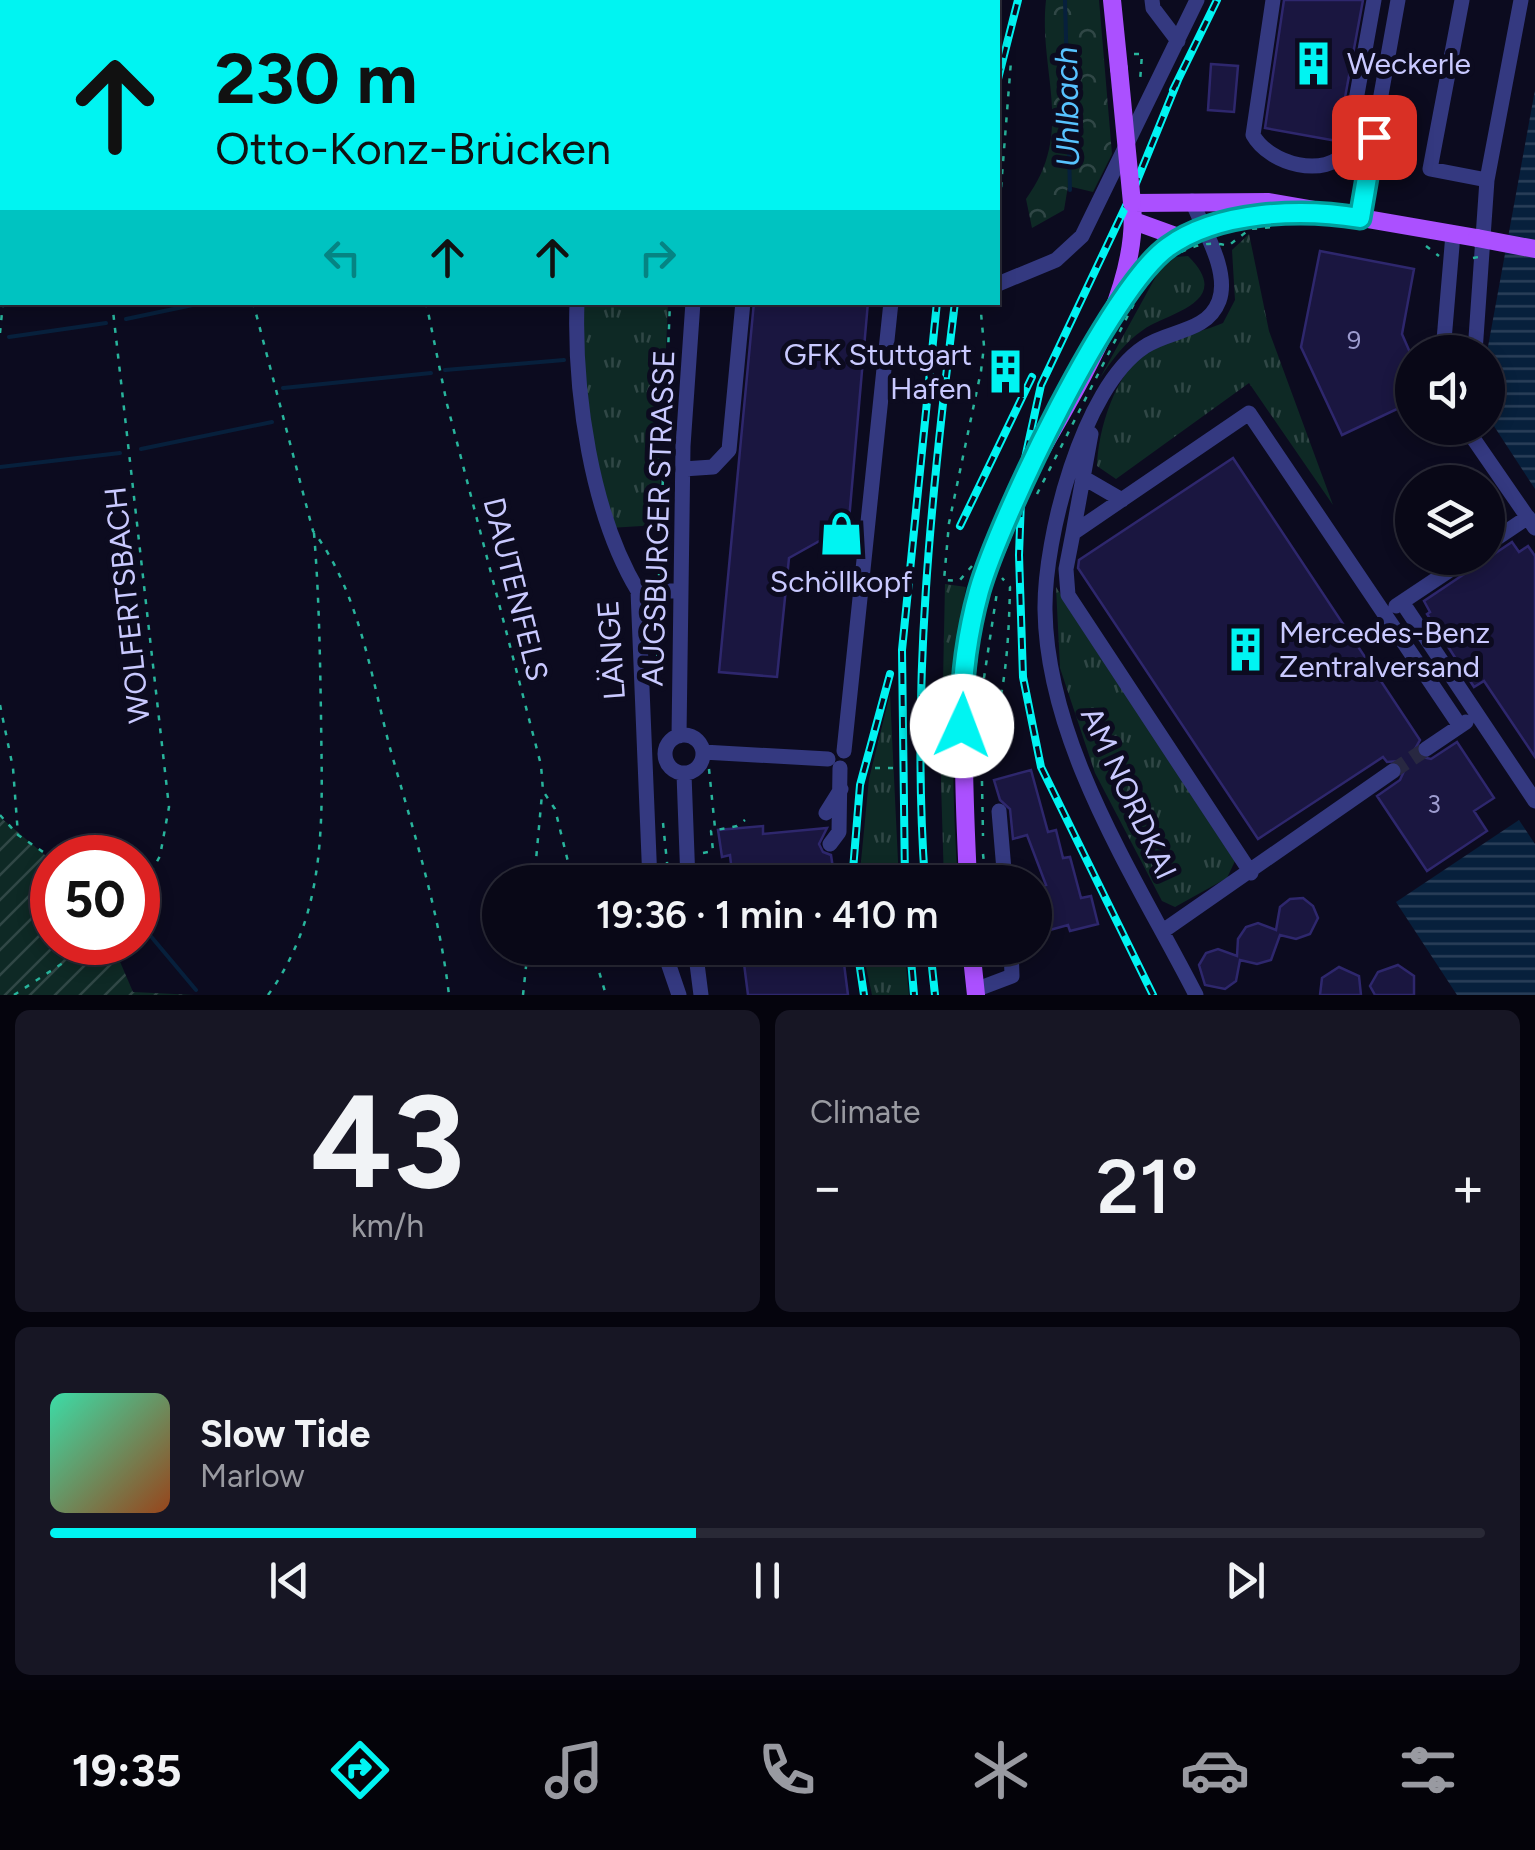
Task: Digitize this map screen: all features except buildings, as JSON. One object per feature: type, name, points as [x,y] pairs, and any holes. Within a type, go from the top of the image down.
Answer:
[{"type":"main road","points":[[967,865],[962,698],[988,592],[1026,480],[1118,301],[1132,251],[1133,212],[1112,0]]},
{"type":"main road","points":[[1133,212],[1192,201],[1271,215],[1352,216],[1453,234],[1480,247],[1535,249]]},
{"type":"main road","points":[[1133,212],[1182,238]]},
{"type":"main road","points":[[1118,301],[1147,265],[1182,238],[1206,235],[1271,215]]},
{"type":"main road","points":[[973,965],[976,993]]},
{"type":"street","points":[[1152,0],[1153,8],[1178,40]]},
{"type":"street","points":[[1000,283],[1056,260],[1082,236],[1197,0]]},
{"type":"street","points":[[1273,0],[1254,135],[1262,150],[1274,157],[1328,165],[1339,161],[1346,150],[1374,0]]},
{"type":"street","points":[[1352,216],[1398,0]]},
{"type":"street","points":[[1462,0],[1430,169],[1487,180]]},
{"type":"street","points":[[1476,335],[1487,180],[1521,0]]},
{"type":"street","name":"AM NORDKAI","points":[[1192,201],[1220,270],[1221,296],[1209,317],[1140,349],[1119,372],[1070,464],[1054,527],[1046,586],[1050,657],[1060,711],[1078,758],[1196,995]]},
{"type":"street","points":[[1444,335],[1453,234]]},
{"type":"street","name":"LÄNGE","points":[[578,305],[577,360],[584,422],[620,561],[638,591],[649,865]]},
{"type":"street","name":"AUGSBURGER STRASSE","points":[[687,865],[684,774],[666,760],[667,745],[679,736],[683,469],[694,305]]},
{"type":"street","points":[[683,469],[713,467],[728,450],[743,305]]},
{"type":"street","points":[[830,844],[839,832],[842,786],[834,764],[834,749],[844,751],[890,305]]},
{"type":"street","points":[[1098,410],[1067,558],[1068,595],[1252,873]]},
{"type":"street","points":[[1073,533],[1249,413],[1460,726]]},
{"type":"street","points":[[1478,445],[1532,523],[1505,536]]},
{"type":"street","points":[[1084,478],[1122,500]]},
{"type":"street","points":[[1384,614],[1442,575]]},
{"type":"street","points":[[638,591],[680,591]]},
{"type":"street","points":[[1402,602],[1535,801]]},
{"type":"street","points":[[1426,749],[1478,714]]},
{"type":"street","points":[[679,736],[694,739],[703,752],[700,764],[684,774]]},
{"type":"street","points":[[703,752],[834,764]]},
{"type":"street","points":[[1163,931],[1252,873],[1393,771]]},
{"type":"street","points":[[826,812],[842,786]]},
{"type":"street","points":[[999,811],[1003,865]]},
{"type":"street","points":[[669,965],[679,995]]},
{"type":"street","points":[[697,965],[701,995]]},
{"type":"street","points":[[976,993],[1012,976],[1012,965]]},
{"type":"path","points":[[1118,62],[1142,54],[1138,75],[1144,108]]},
{"type":"path","points":[[1000,201],[1011,61]]},
{"type":"path","points":[[1035,499],[1148,276],[1176,253],[1189,252],[1206,235],[1228,246],[1271,215]]},
{"type":"path","points":[[1425,245],[1436,256],[1468,262],[1480,247]]},
{"type":"path","points":[[0,333],[4,305]]},
{"type":"path","name":"WOLFERTSBACH","points":[[112,305],[169,806],[160,856]]},
{"type":"path","points":[[255,305],[314,531],[321,620],[319,870],[311,911],[293,961],[268,995]]},
{"type":"path","name":"DAUTENFELS","points":[[427,305],[447,404],[541,766],[543,791],[555,809],[569,865]]},
{"type":"path","points":[[658,591],[670,305]]},
{"type":"path","points":[[972,565],[959,581],[944,580],[949,523],[982,358],[980,305]]},
{"type":"path","points":[[314,531],[331,554],[359,632],[433,899],[449,995]]},
{"type":"path","points":[[982,694],[988,592],[1004,570]]},
{"type":"path","points":[[983,743],[992,732],[1001,681],[1010,587],[988,572]]},
{"type":"path","points":[[0,705],[18,804],[18,835]]},
{"type":"path","points":[[980,723],[986,865]]},
{"type":"path","points":[[875,768],[894,768]]},
{"type":"path","points":[[702,853],[714,851],[709,770]]},
{"type":"path","points":[[536,865],[543,791]]},
{"type":"path","points":[[662,811],[667,865]]},
{"type":"path","points":[[0,815],[30,843]]},
{"type":"path","points":[[700,832],[736,826],[745,820]]},
{"type":"path","points":[[14,995],[60,965]]},
{"type":"path","points":[[522,995],[526,965]]},
{"type":"path","points":[[597,965],[606,995]]},
{"type":"green space","points":[[1046,0],[1099,0],[1112,154],[1093,192],[1068,186],[1064,210],[1032,228],[1026,199],[1041,174],[1052,126]]},
{"type":"green space","points":[[1249,234],[1269,331],[1333,505],[1249,383],[1116,479],[1097,466],[1110,403],[1136,361],[1164,343],[1223,323],[1235,300],[1232,250]]},
{"type":"green space","points":[[1188,256],[1201,272],[1201,296],[1136,335],[1100,378],[1160,269],[1176,257]]},
{"type":"green space","points":[[581,305],[668,305],[658,525],[609,528],[580,372]]},
{"type":"green space","points":[[945,584],[966,587],[953,734],[957,865],[943,865]]},
{"type":"green space","points":[[1056,587],[1235,861],[1227,878],[1175,907],[1162,901],[1095,773],[1060,668]]},
{"type":"green space","points":[[890,694],[898,865],[861,865],[869,779]]},
{"type":"green space","points":[[0,817],[30,842],[30,965],[121,965],[133,992],[195,995],[0,995]]},
{"type":"green space","points":[[866,965],[906,965],[909,995],[872,995]]},
{"type":"water","points":[[1535,90],[1535,489],[1505,443],[1505,335],[1490,335]]},
{"type":"water","points":[[1519,820],[1535,844],[1535,995],[1457,995],[1396,902]]},
{"type":"waterway","name":"Uhlbach","points":[[1065,0],[1070,190]]},
{"type":"waterway","points":[[126,319],[193,305]]},
{"type":"waterway","points":[[9,337],[106,323]]},
{"type":"waterway","points":[[445,370],[564,360]]},
{"type":"waterway","points":[[283,388],[431,373]]},
{"type":"waterway","points":[[141,449],[272,422]]},
{"type":"waterway","points":[[0,467],[120,453]]},
{"type":"waterway","points":[[160,947],[196,990]]},
{"type":"tunnel","points":[[1393,771],[1426,749]]},
{"type":"railway","points":[[1000,71],[1018,0]]},
{"type":"railway","points":[[1173,90],[1217,0]]},
{"type":"railway","points":[[1153,995],[1041,767],[1023,677],[1019,555],[1022,472],[1041,385],[1132,193],[1178,80]]},
{"type":"railway","points":[[905,865],[902,650],[937,305]]},
{"type":"railway","points":[[924,865],[922,664],[938,447],[955,305]]},
{"type":"railway","points":[[960,526],[1032,377]]},
{"type":"railway","points":[[853,865],[860,785],[890,674]]},
{"type":"railway","points":[[860,965],[864,995]]},
{"type":"railway","points":[[911,965],[914,995]]},
{"type":"railway","points":[[932,965],[935,995]]},
{"type":"place","name":"Weckerle","points":[[1314,63]]},
{"type":"place","name":"GFK Stuttgart Hafen","points":[[1005,371]]},
{"type":"place","name":"Schöllkopf","points":[[841,534]]},
{"type":"place","name":"Mercedes-Benz Zentralversand","points":[[1246,649]]},
{"type":"route","points":[[962,726],[968,642],[991,557],[1118,301],[1159,254],[1203,228],[1283,215],[1360,218],[1374,137]]}]
